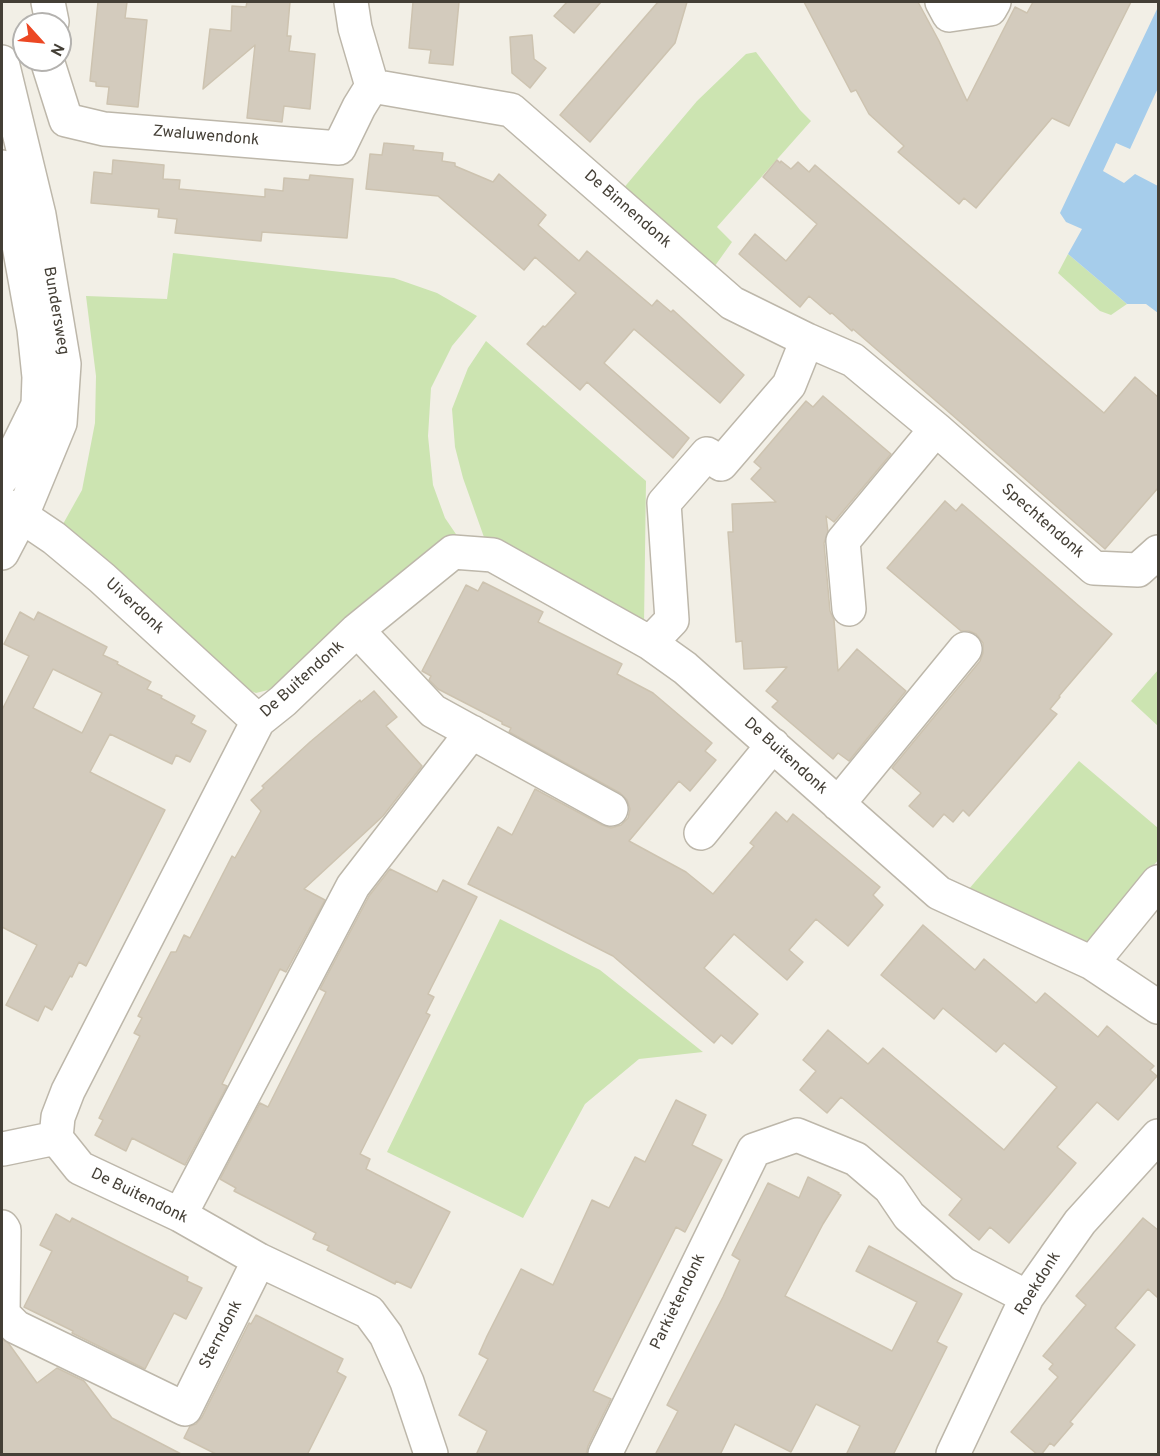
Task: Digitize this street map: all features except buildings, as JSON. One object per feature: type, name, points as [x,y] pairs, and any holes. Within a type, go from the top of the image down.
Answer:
[{"type":"street","points":[[351,2],[355,28],[372,86]]},
{"type":"street","points":[[942,2],[949,15],[990,9],[994,2]]},
{"type":"street","name":"Bundersweg","points":[[2,62],[39,215],[64,364],[60,423],[12,509],[2,553]]},
{"type":"street","name":"Zwaluwendonk","points":[[51,72],[66,120],[104,129],[339,148],[372,86]]},
{"type":"street","name":"De Binnendonk","points":[[372,86],[511,110],[732,303],[853,360],[936,429]]},
{"type":"street","name":"Bundersweg","points":[[2,167],[24,270],[39,377],[38,405],[2,478]]},
{"type":"street","points":[[650,642],[672,620],[664,502],[707,454],[721,464],[789,386],[807,340]]},
{"type":"street","points":[[849,609],[843,541],[936,429]]},
{"type":"street","name":"Spechtendonk","points":[[936,429],[1094,568],[1138,570],[1158,552]]},
{"type":"street","name":"Uiverdonk","points":[[12,509],[54,538],[102,578],[258,721]]},
{"type":"street","name":"De Buitendonk","points":[[431,1455],[407,1382],[386,1335],[369,1312],[259,1260],[180,1215],[80,1168],[56,1138],[58,1117],[68,1091],[258,721],[283,701],[357,630],[453,552],[493,555],[650,642],[685,668],[939,893],[1092,963],[1158,1007]]},
{"type":"street","points":[[357,630],[433,711],[611,809]]},
{"type":"street","points":[[838,804],[965,649]]},
{"type":"street","points":[[180,1215],[353,886],[472,732]]},
{"type":"street","points":[[701,833],[773,745]]},
{"type":"street","points":[[1092,963],[1158,882]]},
{"type":"street","name":"Parkietendonk","points":[[605,1455],[754,1149],[797,1135],[856,1159],[890,1188],[909,1216],[963,1264],[1027,1297]]},
{"type":"street","name":"Roekdonk","points":[[953,1455],[1027,1297],[1080,1222],[1158,1136]]},
{"type":"street","points":[[2,1143],[56,1138]]},
{"type":"street","name":"Sterndonk","points":[[2,1227],[4,1230],[3,1314],[16,1327],[185,1409],[259,1260]]},
{"type":"green space","points":[[756,52],[811,121],[717,227],[732,242],[712,270],[622,190],[697,101],[746,54]]},
{"type":"green space","points":[[173,253],[394,278],[437,293],[477,316],[452,346],[431,388],[428,436],[433,485],[445,518],[460,540],[272,689],[256,693],[232,684],[144,600],[101,554],[65,530],[63,524],[82,490],[95,423],[96,376],[86,296],[167,299]]},
{"type":"green space","points":[[1068,254],[1127,304],[1111,315],[1100,311],[1058,273]]},
{"type":"green space","points":[[486,341],[646,481],[644,625],[485,540],[463,478],[455,447],[452,409],[468,368]]},
{"type":"green space","points":[[1158,670],[1158,726],[1131,701]]},
{"type":"green space","points":[[1079,761],[1158,828],[1158,860],[1086,952],[968,890]]},
{"type":"green space","points":[[500,919],[600,970],[703,1052],[639,1059],[585,1104],[523,1218],[387,1152]]},
{"type":"water","points":[[1158,7],[1158,88],[1130,149],[1116,143],[1103,171],[1124,183],[1135,174],[1158,186],[1158,313],[1146,304],[1127,304],[1068,254],[1082,229],[1066,222],[1060,213]]}]
